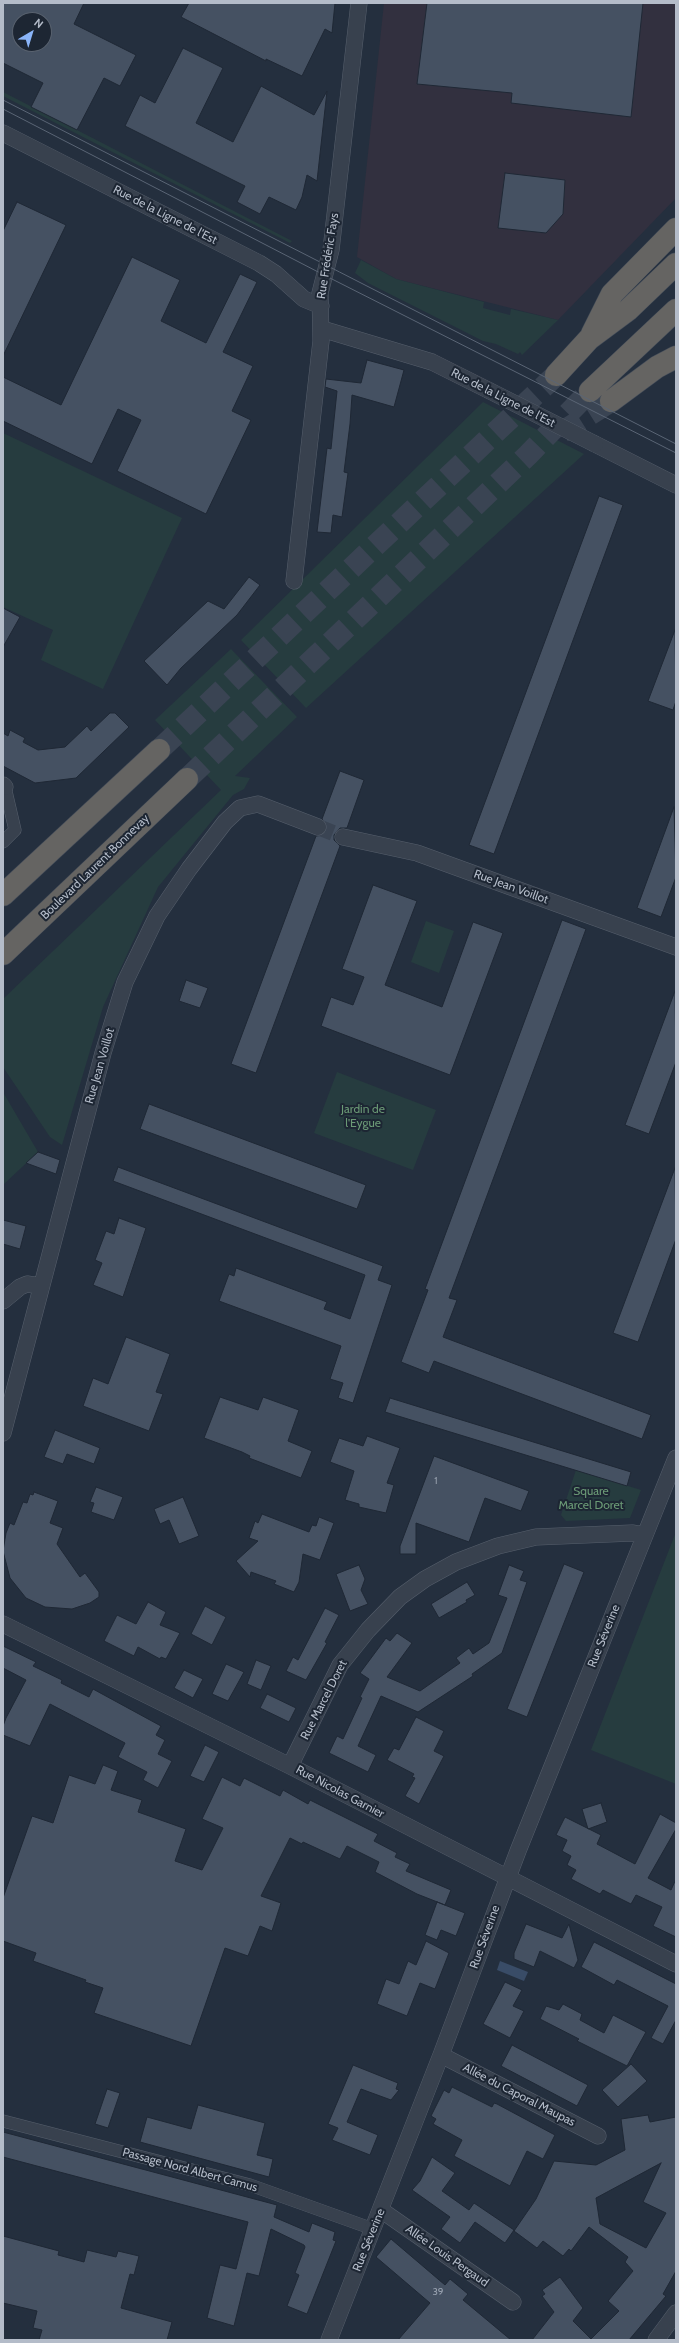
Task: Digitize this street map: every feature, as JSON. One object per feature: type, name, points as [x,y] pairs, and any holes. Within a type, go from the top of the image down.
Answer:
[{"type":"highway","points":[[589,338],[612,294],[676,229]]},
{"type":"highway","points":[[556,375],[589,338],[628,310],[676,264]]},
{"type":"highway","points":[[590,391],[676,310]]},
{"type":"highway","points":[[611,401],[657,367],[676,357]]},
{"type":"highway","points":[[3,895],[159,750]]},
{"type":"highway","name":"Boulevard Laurent Bonnevay","points":[[3,954],[187,779]]},
{"type":"street","name":"Rue Frédéric Fays","points":[[294,581],[322,329],[320,293],[331,250],[359,3]]},
{"type":"street","name":"Rue de la Ligne de l'Est","points":[[3,133],[259,263],[276,274],[304,299],[321,306]]},
{"type":"street","name":"Rue de la Ligne de l'Est","points":[[322,329],[432,362],[676,485]]},
{"type":"street","points":[[3,842],[15,830],[4,786]]},
{"type":"street","name":"Rue Jean Voillot","points":[[3,1433],[102,1052],[125,982],[157,916],[189,868],[225,822],[240,808],[258,804],[318,827]]},
{"type":"street","name":"Rue Jean Voillot","points":[[344,837],[417,853],[676,947]]},
{"type":"street","points":[[3,1300],[20,1287],[27,1284],[41,1286]]},
{"type":"street","name":"Rue Séverine","points":[[329,2340],[441,2055],[507,1879],[676,1458]]},
{"type":"street","name":"Rue Marcel Doret","points":[[290,1766],[340,1665],[368,1630],[400,1597],[425,1579],[456,1562],[498,1546],[536,1537],[632,1533],[644,1535]]},
{"type":"street","name":"Rue Nicolas Garnier","points":[[3,1624],[290,1766],[507,1879],[676,1964]]},
{"type":"street","name":"Allée du Caporal Maupas","points":[[441,2055],[598,2136]]},
{"type":"street","name":"Passage Nord Albert Camus","points":[[3,2121],[250,2185],[373,2229]]},
{"type":"street","name":"Allée Louis Pergaud","points":[[381,2210],[513,2302]]},
{"type":"street","points":[[656,2340],[676,2313]]},
{"type":"shaded area","points":[[384,3],[676,3],[676,198],[558,320],[396,279],[357,257]]},
{"type":"green space","points":[[3,92],[292,241],[290,243],[3,96]]},
{"type":"green space","points":[[361,260],[396,279],[484,302],[483,308],[510,315],[511,309],[558,320],[522,355],[520,352],[518,354],[496,344],[483,341],[368,283],[355,273]]},
{"type":"green space","points":[[483,402],[584,454],[306,708],[241,640]]},
{"type":"green space","points":[[3,433],[182,518],[103,689],[41,660],[53,630],[3,607]]},
{"type":"green space","points":[[231,649],[297,717],[235,776],[250,778],[244,789],[233,795],[158,887],[103,1007],[62,1145],[50,1137],[3,1067],[3,999],[221,790],[155,720]]},
{"type":"green space","points":[[426,921],[454,931],[439,973],[411,962]]},
{"type":"green space","name":"Jardin de l'Eygue","points":[[337,1072],[436,1110],[413,1170],[314,1133]]},
{"type":"green space","points":[[3,1092],[38,1152],[3,1185]]},
{"type":"green space","name":"Square Marcel Doret","points":[[576,1470],[641,1490],[630,1518],[566,1521],[561,1515]]},
{"type":"green space","points":[[676,1532],[676,1784],[591,1750]]},
{"type":"water","points":[[500,1961],[528,1972],[524,1981],[497,1970]]},
{"type":"building","points":[[3,3],[84,3],[74,24],[136,55],[120,86],[104,78],[77,130],[31,107],[43,83],[3,63]]},
{"type":"building","points":[[189,3],[335,3],[332,33],[325,29],[302,76],[266,59],[266,61],[181,17]]},
{"type":"building","points":[[427,3],[643,3],[631,117],[511,103],[512,93],[417,84]]},
{"type":"building","points":[[183,48],[223,68],[196,123],[233,142],[261,86],[314,115],[327,91],[317,181],[307,175],[302,197],[296,210],[269,197],[260,214],[237,202],[245,186],[125,126],[140,95],[155,103]]},
{"type":"building","points":[[505,173],[565,180],[563,214],[546,233],[498,228]]},
{"type":"building","points":[[17,202],[66,225],[3,356],[3,231]]},
{"type":"building","points":[[132,257],[180,280],[161,321],[206,343],[240,274],[257,282],[223,352],[253,366],[232,411],[251,420],[206,514],[117,471],[141,420],[118,409],[92,464],[3,421],[3,377],[61,405]]},
{"type":"building","points":[[367,360],[404,370],[394,407],[352,395],[344,472],[348,473],[342,517],[333,515],[331,533],[317,532],[327,448],[331,449],[337,391],[325,387],[326,379],[361,383]]},
{"type":"building","points":[[599,496],[623,505],[494,854],[469,845]]},
{"type":"building","points":[[249,577],[260,585],[237,615],[181,668],[167,685],[144,661],[208,601],[224,609]]},
{"type":"building","points":[[3,608],[20,617],[3,647]]},
{"type":"building","points":[[675,630],[676,701],[673,710],[648,701]]},
{"type":"building","points":[[110,713],[115,713],[129,727],[76,778],[35,783],[3,766],[3,733],[8,736],[10,730],[25,738],[23,742],[38,750],[65,747],[87,726],[91,731]]},
{"type":"building","points":[[340,771],[364,780],[347,828],[340,828],[334,835],[334,840],[340,846],[256,1073],[231,1064],[316,836],[324,835],[327,830],[327,825],[322,819]]},
{"type":"building","points":[[674,807],[676,877],[661,917],[637,908]]},
{"type":"building","points":[[373,885],[417,901],[385,985],[442,1007],[473,922],[503,933],[450,1075],[321,1026],[331,997],[353,1005],[364,977],[342,969]]},
{"type":"building","points":[[562,920],[586,929],[449,1298],[457,1300],[443,1337],[651,1415],[642,1439],[434,1361],[429,1373],[401,1362],[428,1290],[425,1289]]},
{"type":"building","points":[[186,980],[208,988],[200,1008],[179,1001]]},
{"type":"building","points":[[675,991],[676,1062],[649,1134],[625,1125]]},
{"type":"building","points":[[149,1104],[366,1185],[357,1209],[140,1129]]},
{"type":"building","points":[[38,1152],[60,1160],[56,1174],[26,1163]]},
{"type":"building","points":[[118,1167],[383,1266],[378,1280],[392,1285],[353,1403],[338,1398],[343,1383],[330,1379],[341,1346],[219,1301],[229,1274],[234,1276],[236,1268],[327,1302],[324,1309],[350,1319],[365,1275],[113,1181]]},
{"type":"building","points":[[675,1168],[676,1239],[638,1342],[613,1333]]},
{"type":"building","points":[[119,1218],[146,1228],[123,1297],[93,1285],[102,1263],[95,1260],[106,1231],[114,1234]]},
{"type":"building","points":[[3,1220],[26,1226],[20,1249],[3,1244]]},
{"type":"building","points":[[126,1337],[170,1354],[156,1392],[163,1394],[149,1431],[83,1406],[93,1378],[108,1384]]},
{"type":"building","points":[[220,1397],[258,1410],[263,1397],[299,1410],[288,1441],[312,1451],[301,1478],[249,1458],[250,1456],[242,1452],[204,1438]]},
{"type":"building","points":[[390,1398],[631,1472],[627,1486],[385,1412]]},
{"type":"building","points":[[55,1430],[100,1448],[94,1464],[67,1454],[63,1464],[44,1457]]},
{"type":"building","points":[[367,1436],[400,1448],[387,1483],[394,1485],[386,1513],[359,1507],[359,1504],[345,1500],[354,1471],[330,1462],[339,1438],[363,1446]]},
{"type":"building","points":[[434,1456],[529,1491],[521,1511],[485,1498],[469,1542],[416,1523],[416,1554],[400,1554],[400,1546]]},
{"type":"building","points":[[96,1487],[123,1497],[114,1520],[91,1512],[94,1503],[90,1502]]},
{"type":"building","points":[[34,1492],[58,1501],[50,1523],[63,1528],[57,1544],[80,1577],[85,1573],[99,1592],[99,1597],[90,1603],[72,1609],[45,1607],[26,1598],[10,1578],[3,1551],[6,1533],[10,1523],[14,1525],[23,1502],[27,1503],[30,1494],[33,1495]]},
{"type":"building","points":[[183,1497],[199,1536],[179,1544],[169,1520],[160,1524],[154,1509]]},
{"type":"building","points":[[262,1514],[309,1532],[312,1525],[316,1526],[319,1517],[334,1523],[320,1560],[303,1554],[299,1582],[294,1592],[274,1584],[276,1581],[251,1572],[250,1577],[236,1561],[258,1541],[249,1538],[255,1521],[258,1523]]},
{"type":"building","points":[[564,1564],[584,1572],[527,1717],[507,1709]]},
{"type":"building","points":[[359,1565],[365,1579],[361,1590],[368,1604],[350,1611],[336,1574]]},
{"type":"building","points":[[509,1565],[524,1571],[520,1580],[527,1582],[502,1653],[472,1674],[473,1676],[418,1712],[381,1696],[358,1746],[376,1755],[368,1772],[329,1753],[337,1736],[343,1739],[362,1698],[360,1697],[369,1679],[360,1673],[386,1638],[390,1641],[397,1633],[412,1643],[387,1677],[420,1691],[460,1663],[456,1658],[469,1648],[473,1654],[489,1643],[507,1598],[498,1595]]},
{"type":"building","points":[[467,1582],[475,1595],[466,1600],[467,1602],[439,1618],[431,1604]]},
{"type":"building","points":[[148,1602],[166,1612],[160,1625],[180,1633],[166,1659],[161,1657],[160,1659],[138,1647],[134,1656],[104,1641],[117,1615],[136,1624]]},
{"type":"building","points":[[205,1606],[226,1617],[212,1645],[191,1634]]},
{"type":"building","points":[[325,1608],[339,1615],[325,1642],[327,1643],[306,1680],[286,1671],[293,1657],[298,1660]]},
{"type":"building","points":[[3,1646],[36,1662],[33,1666],[62,1680],[61,1683],[89,1697],[93,1689],[161,1726],[156,1735],[165,1740],[158,1754],[172,1761],[158,1788],[143,1780],[147,1772],[118,1757],[125,1743],[50,1704],[30,1746],[3,1735],[3,1726],[6,1718],[26,1680],[3,1668]]},
{"type":"building","points":[[256,1660],[271,1666],[261,1690],[247,1684]]},
{"type":"building","points":[[226,1664],[244,1672],[228,1701],[212,1694]]},
{"type":"building","points":[[184,1670],[203,1679],[193,1698],[174,1688]]},
{"type":"building","points":[[267,1694],[296,1708],[289,1722],[260,1708]]},
{"type":"building","points":[[416,1717],[444,1731],[434,1751],[444,1756],[419,1804],[405,1796],[415,1778],[412,1777],[414,1774],[387,1760],[394,1748],[399,1750]]},
{"type":"building","points":[[205,1745],[219,1752],[204,1782],[190,1776]]},
{"type":"building","points":[[103,1765],[118,1771],[111,1790],[142,1800],[138,1812],[186,1829],[175,1861],[202,1870],[223,1828],[202,1819],[222,1777],[240,1786],[244,1778],[280,1796],[283,1790],[308,1804],[310,1800],[378,1834],[374,1841],[397,1853],[395,1857],[410,1864],[406,1871],[451,1890],[445,1905],[417,1894],[375,1872],[379,1862],[347,1846],[340,1859],[303,1842],[302,1844],[290,1838],[261,1896],[281,1903],[272,1931],[260,1926],[248,1956],[225,1948],[191,2046],[94,2013],[103,1988],[85,1982],[86,1980],[33,1961],[36,1953],[3,1941],[3,1898],[32,1816],[53,1823],[69,1775],[95,1784]]},
{"type":"building","points":[[601,1803],[607,1822],[588,1829],[582,1809]]},
{"type":"building","points":[[660,1814],[676,1823],[676,1829],[648,1878],[671,1890],[676,1879],[676,1937],[653,1926],[662,1907],[636,1895],[631,1904],[603,1890],[600,1894],[571,1879],[576,1870],[567,1865],[571,1856],[562,1851],[567,1840],[556,1835],[565,1817],[601,1835],[597,1844],[635,1864]]},
{"type":"building","points":[[437,1902],[465,1913],[456,1936],[441,1930],[437,1940],[425,1935]]},
{"type":"building","points":[[526,1924],[562,1938],[569,1924],[578,1960],[574,1968],[540,1951],[534,1967],[514,1959],[514,1953]]},
{"type":"building","points":[[426,1941],[449,1953],[435,1989],[420,1983],[407,2016],[377,2004],[386,1979],[399,1984],[408,1961],[416,1965]]},
{"type":"building","points":[[594,1942],[676,1984],[676,2020],[663,2044],[651,2038],[668,2006],[617,1980],[614,1985],[581,1967]]},
{"type":"building","points":[[505,1982],[522,1990],[513,2006],[524,2011],[510,2038],[483,2024]]},
{"type":"building","points":[[563,2004],[582,2014],[580,2020],[604,2033],[613,2015],[646,2032],[627,2066],[577,2041],[579,2039],[540,2019],[546,2006],[559,2010]]},
{"type":"building","points":[[512,2045],[588,2085],[577,2106],[501,2066]]},
{"type":"building","points":[[631,2064],[647,2081],[618,2107],[602,2090]]},
{"type":"building","points":[[353,2065],[398,2083],[396,2089],[399,2090],[391,2100],[361,2089],[347,2122],[378,2135],[370,2155],[332,2140],[338,2128],[328,2124]]},
{"type":"building","points":[[452,2087],[492,2107],[494,2103],[497,2104],[555,2135],[543,2159],[527,2151],[510,2186],[454,2156],[462,2140],[433,2124],[436,2119],[431,2116],[444,2090],[449,2093]]},
{"type":"building","points":[[107,2089],[120,2093],[108,2128],[95,2124]]},
{"type":"building","points":[[198,2105],[265,2123],[257,2155],[273,2159],[269,2177],[140,2142],[147,2117],[191,2129]]},
{"type":"building","points":[[648,2115],[650,2122],[676,2117],[676,2271],[663,2294],[666,2296],[629,2340],[532,2340],[554,2312],[542,2296],[545,2294],[542,2290],[560,2277],[583,2308],[573,2321],[591,2339],[619,2311],[608,2301],[633,2271],[625,2262],[628,2257],[589,2227],[571,2251],[569,2249],[563,2256],[543,2241],[537,2248],[514,2231],[536,2199],[554,2161],[596,2165],[625,2150],[621,2119]],"holes":[[[661,2163],[643,2202],[666,2213],[646,2248],[600,2224],[596,2198]]]},
{"type":"building","points":[[3,2132],[277,2205],[274,2217],[309,2232],[312,2223],[335,2232],[333,2240],[336,2241],[307,2314],[287,2306],[299,2275],[295,2273],[305,2247],[304,2245],[271,2229],[259,2276],[247,2273],[234,2326],[207,2318],[220,2265],[236,2269],[248,2222],[3,2157]]},
{"type":"building","points":[[432,2157],[455,2173],[442,2191],[469,2210],[474,2203],[514,2230],[505,2243],[475,2222],[460,2243],[441,2229],[450,2217],[412,2190],[420,2181]]},
{"type":"building","points":[[3,2236],[59,2251],[58,2255],[84,2262],[87,2250],[116,2257],[118,2251],[139,2256],[134,2275],[130,2274],[121,2308],[172,2322],[167,2340],[39,2340],[42,2330],[33,2328],[37,2311],[3,2303]]},
{"type":"building","points":[[391,2239],[445,2285],[450,2279],[468,2294],[463,2300],[511,2340],[398,2340],[430,2303],[376,2257]]},
{"type":"tunnel","points":[[159,750],[556,375]]},
{"type":"tunnel","points":[[187,779],[528,455],[590,391]]},
{"type":"tunnel","points":[[562,432],[611,401]]},
{"type":"tunnel","points":[[318,827],[343,837]]},
{"type":"tram line","points":[[3,100],[676,444]]},
{"type":"tram line","points":[[3,109],[324,275],[676,453]]}]
